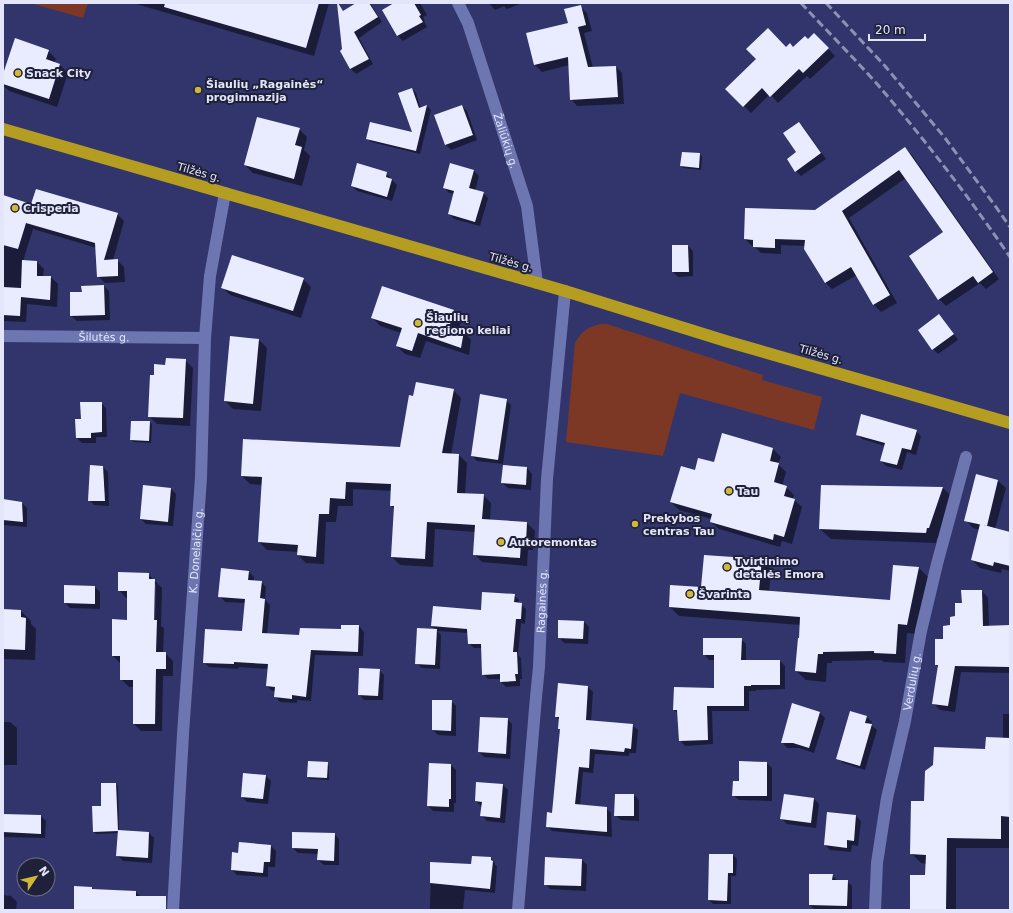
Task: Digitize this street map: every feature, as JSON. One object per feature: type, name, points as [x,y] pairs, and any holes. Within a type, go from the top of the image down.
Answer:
[{"type":"highway","name":"Tilžės g.","points":[[3,129],[566,291],[721,339],[1010,423]]},
{"type":"street","name":"Žaliūkių g.","points":[[458,3],[468,23],[527,206],[537,283]]},
{"type":"street","name":"K. Donelaičio g.","points":[[173,910],[201,478],[205,338],[210,276],[225,193]]},
{"type":"street","name":"Ragainės g.","points":[[518,910],[539,667],[547,479],[566,291]]},
{"type":"street","name":"Šilutės g.","points":[[3,336],[205,338]]},
{"type":"street","name":"Verdulių g.","points":[[875,910],[877,863],[887,798],[904,721],[921,631],[937,564],[966,457]]},
{"type":"shaded area","points":[[30,3],[88,3],[83,18]]},
{"type":"shaded area","points":[[599,324],[607,324],[763,375],[762,380],[822,397],[814,430],[680,393],[663,456],[566,442],[575,343],[585,330]]},
{"type":"building","points":[[165,3],[319,3],[306,48],[164,7]]},
{"type":"building","points":[[337,3],[343,11],[356,3],[369,3],[378,17],[354,32],[369,59],[350,69],[340,51],[342,49]]},
{"type":"building","points":[[394,3],[414,3],[423,22],[397,36],[382,10]]},
{"type":"building","points":[[581,5],[586,25],[578,27],[588,67],[616,66],[618,97],[570,100],[568,57],[534,65],[526,33],[568,23],[564,9]]},
{"type":"building","points":[[768,28],[786,47],[790,43],[793,47],[805,36],[808,39],[814,33],[829,48],[803,73],[799,69],[770,97],[762,88],[743,107],[725,89],[756,59],[746,49]]},
{"type":"building","points":[[15,38],[49,50],[46,59],[60,64],[49,99],[3,84],[3,74]]},
{"type":"building","points":[[412,88],[419,108],[427,105],[416,151],[366,139],[370,122],[412,132],[398,93]]},
{"type":"building","points":[[462,105],[473,135],[445,145],[434,115]]},
{"type":"building","points":[[257,117],[300,128],[295,145],[302,147],[294,179],[244,165]]},
{"type":"building","points":[[799,122],[821,153],[795,172],[787,159],[796,152],[783,133]]},
{"type":"building","points":[[905,147],[993,272],[978,283],[973,276],[938,300],[909,256],[943,232],[899,170],[842,211],[890,295],[873,305],[851,267],[825,283],[804,249],[805,240],[775,239],[775,248],[753,247],[753,240],[744,239],[745,208],[815,210]]},
{"type":"building","points":[[682,152],[700,153],[699,168],[680,166]]},
{"type":"building","points":[[357,163],[387,172],[386,177],[392,179],[387,197],[351,186]]},
{"type":"building","points":[[450,163],[474,170],[469,188],[484,192],[475,222],[448,214],[454,191],[443,188]]},
{"type":"building","points":[[36,189],[118,213],[104,260],[118,259],[118,276],[97,277],[95,243],[26,223],[18,249],[3,245],[3,195],[31,204]]},
{"type":"building","points":[[672,245],[688,245],[689,272],[672,272]]},
{"type":"building","points":[[232,255],[304,278],[293,311],[221,288]]},
{"type":"building","points":[[22,260],[37,261],[37,276],[51,276],[50,300],[21,297],[20,316],[3,315],[3,287],[21,288]]},
{"type":"building","points":[[104,285],[105,315],[70,316],[70,292],[82,292],[81,286]]},
{"type":"building","name":"Šiaulių regiono keliai","points":[[382,286],[454,310],[449,328],[464,331],[461,348],[418,333],[412,351],[396,346],[402,328],[371,318]]},
{"type":"building","points":[[939,314],[954,334],[932,350],[918,330]]},
{"type":"building","points":[[230,336],[259,339],[253,404],[224,401]]},
{"type":"building","points":[[166,358],[186,359],[183,418],[148,417],[150,375],[154,375],[154,364],[165,365]]},
{"type":"building","points":[[416,382],[454,389],[442,453],[459,454],[457,493],[484,494],[482,519],[527,522],[526,543],[521,542],[520,558],[473,555],[475,525],[427,522],[425,559],[391,557],[394,506],[390,506],[391,484],[346,482],[345,499],[330,498],[329,514],[319,514],[316,557],[297,555],[298,545],[258,542],[262,477],[241,476],[243,439],[400,447],[409,395],[413,396]]},
{"type":"building","points":[[480,394],[507,399],[498,460],[471,456]]},
{"type":"building","points":[[80,402],[102,402],[102,432],[91,433],[91,438],[76,438],[75,419],[81,419]]},
{"type":"building","points":[[861,414],[917,430],[911,450],[902,448],[897,465],[880,461],[885,443],[856,435]]},
{"type":"building","points":[[131,421],[150,421],[149,441],[130,440]]},
{"type":"building","name":"Tau","points":[[722,433],[773,448],[770,461],[779,463],[774,482],[787,486],[784,496],[795,499],[784,537],[774,534],[773,540],[710,522],[712,514],[670,502],[681,466],[695,470],[698,458],[714,462]]},
{"type":"building","points":[[90,465],[103,466],[105,501],[88,501]]},
{"type":"building","points":[[503,465],[527,467],[526,485],[501,483]]},
{"type":"building","points":[[976,474],[998,480],[987,526],[964,521]]},
{"type":"building","points":[[143,485],[171,488],[168,522],[140,519]]},
{"type":"building","points":[[821,485],[943,487],[926,533],[819,529]]},
{"type":"building","points":[[3,499],[22,502],[23,522],[3,520]]},
{"type":"building","points":[[980,524],[1010,532],[1010,566],[994,562],[993,566],[971,560]]},
{"type":"building","points":[[704,555],[762,559],[759,590],[890,600],[893,565],[919,567],[907,625],[898,624],[896,654],[874,653],[874,651],[823,652],[823,654],[818,654],[816,673],[795,671],[800,617],[669,607],[670,585],[701,587]]},
{"type":"building","points":[[221,568],[249,571],[248,580],[262,581],[260,598],[265,599],[262,633],[299,635],[300,628],[341,629],[341,625],[359,625],[358,652],[311,650],[306,697],[292,695],[292,699],[274,697],[275,687],[266,686],[268,664],[234,662],[234,664],[203,663],[205,629],[242,631],[245,599],[218,597]]},
{"type":"building","points":[[118,572],[149,573],[149,579],[155,579],[154,620],[157,620],[156,652],[166,652],[166,669],[156,669],[155,724],[133,724],[133,680],[120,680],[120,656],[112,656],[112,619],[127,620],[127,591],[118,591]]},
{"type":"building","points":[[64,585],[95,586],[95,604],[64,603]]},
{"type":"building","points":[[961,590],[982,590],[983,626],[1010,625],[1010,667],[955,666],[948,706],[932,704],[938,665],[935,665],[935,639],[943,639],[943,626],[950,625],[950,617],[955,616],[955,603],[962,603]]},
{"type":"building","points":[[482,592],[515,594],[514,602],[522,603],[521,619],[516,619],[513,652],[517,652],[518,674],[515,674],[516,681],[500,682],[500,674],[482,675],[481,644],[468,644],[467,629],[431,626],[433,606],[481,610]]},
{"type":"building","points":[[3,609],[21,610],[21,617],[26,618],[25,650],[3,649]]},
{"type":"building","points":[[558,620],[584,621],[583,639],[558,638]]},
{"type":"building","points":[[417,628],[437,629],[435,665],[415,664]]},
{"type":"building","points":[[703,638],[742,638],[741,660],[780,660],[780,685],[744,686],[744,706],[707,706],[708,740],[679,741],[677,710],[673,710],[674,687],[714,688],[714,655],[703,655]]},
{"type":"building","points":[[359,668],[380,669],[378,696],[358,695]]},
{"type":"building","points":[[558,683],[588,686],[586,720],[633,724],[631,749],[625,748],[624,752],[590,749],[589,768],[579,767],[575,804],[607,807],[607,832],[546,827],[547,812],[552,813],[560,729],[558,729],[559,717],[555,717]]},
{"type":"building","points":[[432,700],[452,700],[451,731],[432,730]]},
{"type":"building","points":[[792,703],[820,712],[809,748],[793,743],[781,743]]},
{"type":"building","points":[[850,711],[867,716],[865,723],[872,724],[860,766],[836,759]]},
{"type":"building","points":[[480,717],[508,718],[506,754],[478,752]]},
{"type":"building","points":[[986,737],[1010,738],[1010,817],[1001,816],[1001,839],[947,838],[946,910],[910,910],[910,875],[925,875],[926,855],[910,854],[911,801],[924,801],[925,771],[933,765],[934,747],[985,749]]},
{"type":"building","points":[[308,761],[328,762],[327,778],[307,777]]},
{"type":"building","points":[[739,761],[767,762],[767,796],[732,796],[733,781],[739,781]]},
{"type":"building","points":[[429,763],[451,764],[451,799],[449,799],[449,807],[427,806]]},
{"type":"building","points":[[243,773],[266,775],[263,799],[241,797]]},
{"type":"building","points":[[476,782],[503,784],[500,818],[480,816],[482,802],[475,801]]},
{"type":"building","points":[[101,783],[116,783],[118,831],[93,832],[92,806],[101,806]]},
{"type":"building","points":[[615,794],[634,794],[634,816],[614,816]]},
{"type":"building","points":[[784,794],[814,798],[811,823],[780,819]]},
{"type":"building","points":[[827,812],[856,815],[854,841],[847,840],[847,848],[824,845]]},
{"type":"building","points":[[3,814],[41,815],[41,834],[3,832]]},
{"type":"building","points":[[118,830],[149,832],[148,858],[116,856]]},
{"type":"building","points":[[292,832],[335,833],[334,861],[317,860],[318,849],[292,848]]},
{"type":"building","points":[[239,842],[271,845],[270,862],[264,862],[263,873],[231,870],[232,852],[238,853]]},
{"type":"building","points":[[709,854],[733,854],[733,873],[728,873],[727,901],[708,900]]},
{"type":"building","points":[[472,856],[491,857],[491,860],[493,861],[490,889],[430,883],[430,862],[471,864]]},
{"type":"building","points":[[545,857],[582,859],[581,886],[544,885]]},
{"type":"building","points":[[809,874],[833,874],[832,880],[848,880],[847,906],[809,905]]},
{"type":"building","points":[[74,886],[92,887],[92,889],[136,891],[136,896],[166,896],[166,910],[74,910]]},
{"type":"railway","points":[[801,3],[878,85],[930,148],[1010,257]]},
{"type":"railway","points":[[826,3],[885,66],[945,138],[1010,227]]},
{"type":"place","name":"Snack City","points":[[18,73]]},
{"type":"place","name":"Šiaulių „Ragainės“ progimnazija","points":[[198,90]]},
{"type":"place","name":"Crisperia","points":[[15,208]]},
{"type":"place","name":"Šiaulių regiono keliai","points":[[418,323]]},
{"type":"place","name":"Tau","points":[[729,491]]},
{"type":"place","name":"Prekybos centras Tau","points":[[635,524]]},
{"type":"place","name":"Autoremontas","points":[[501,542]]},
{"type":"place","name":"Tvirtinimo detalės Emora","points":[[727,567]]},
{"type":"place","name":"Švarinta","points":[[690,594]]}]
